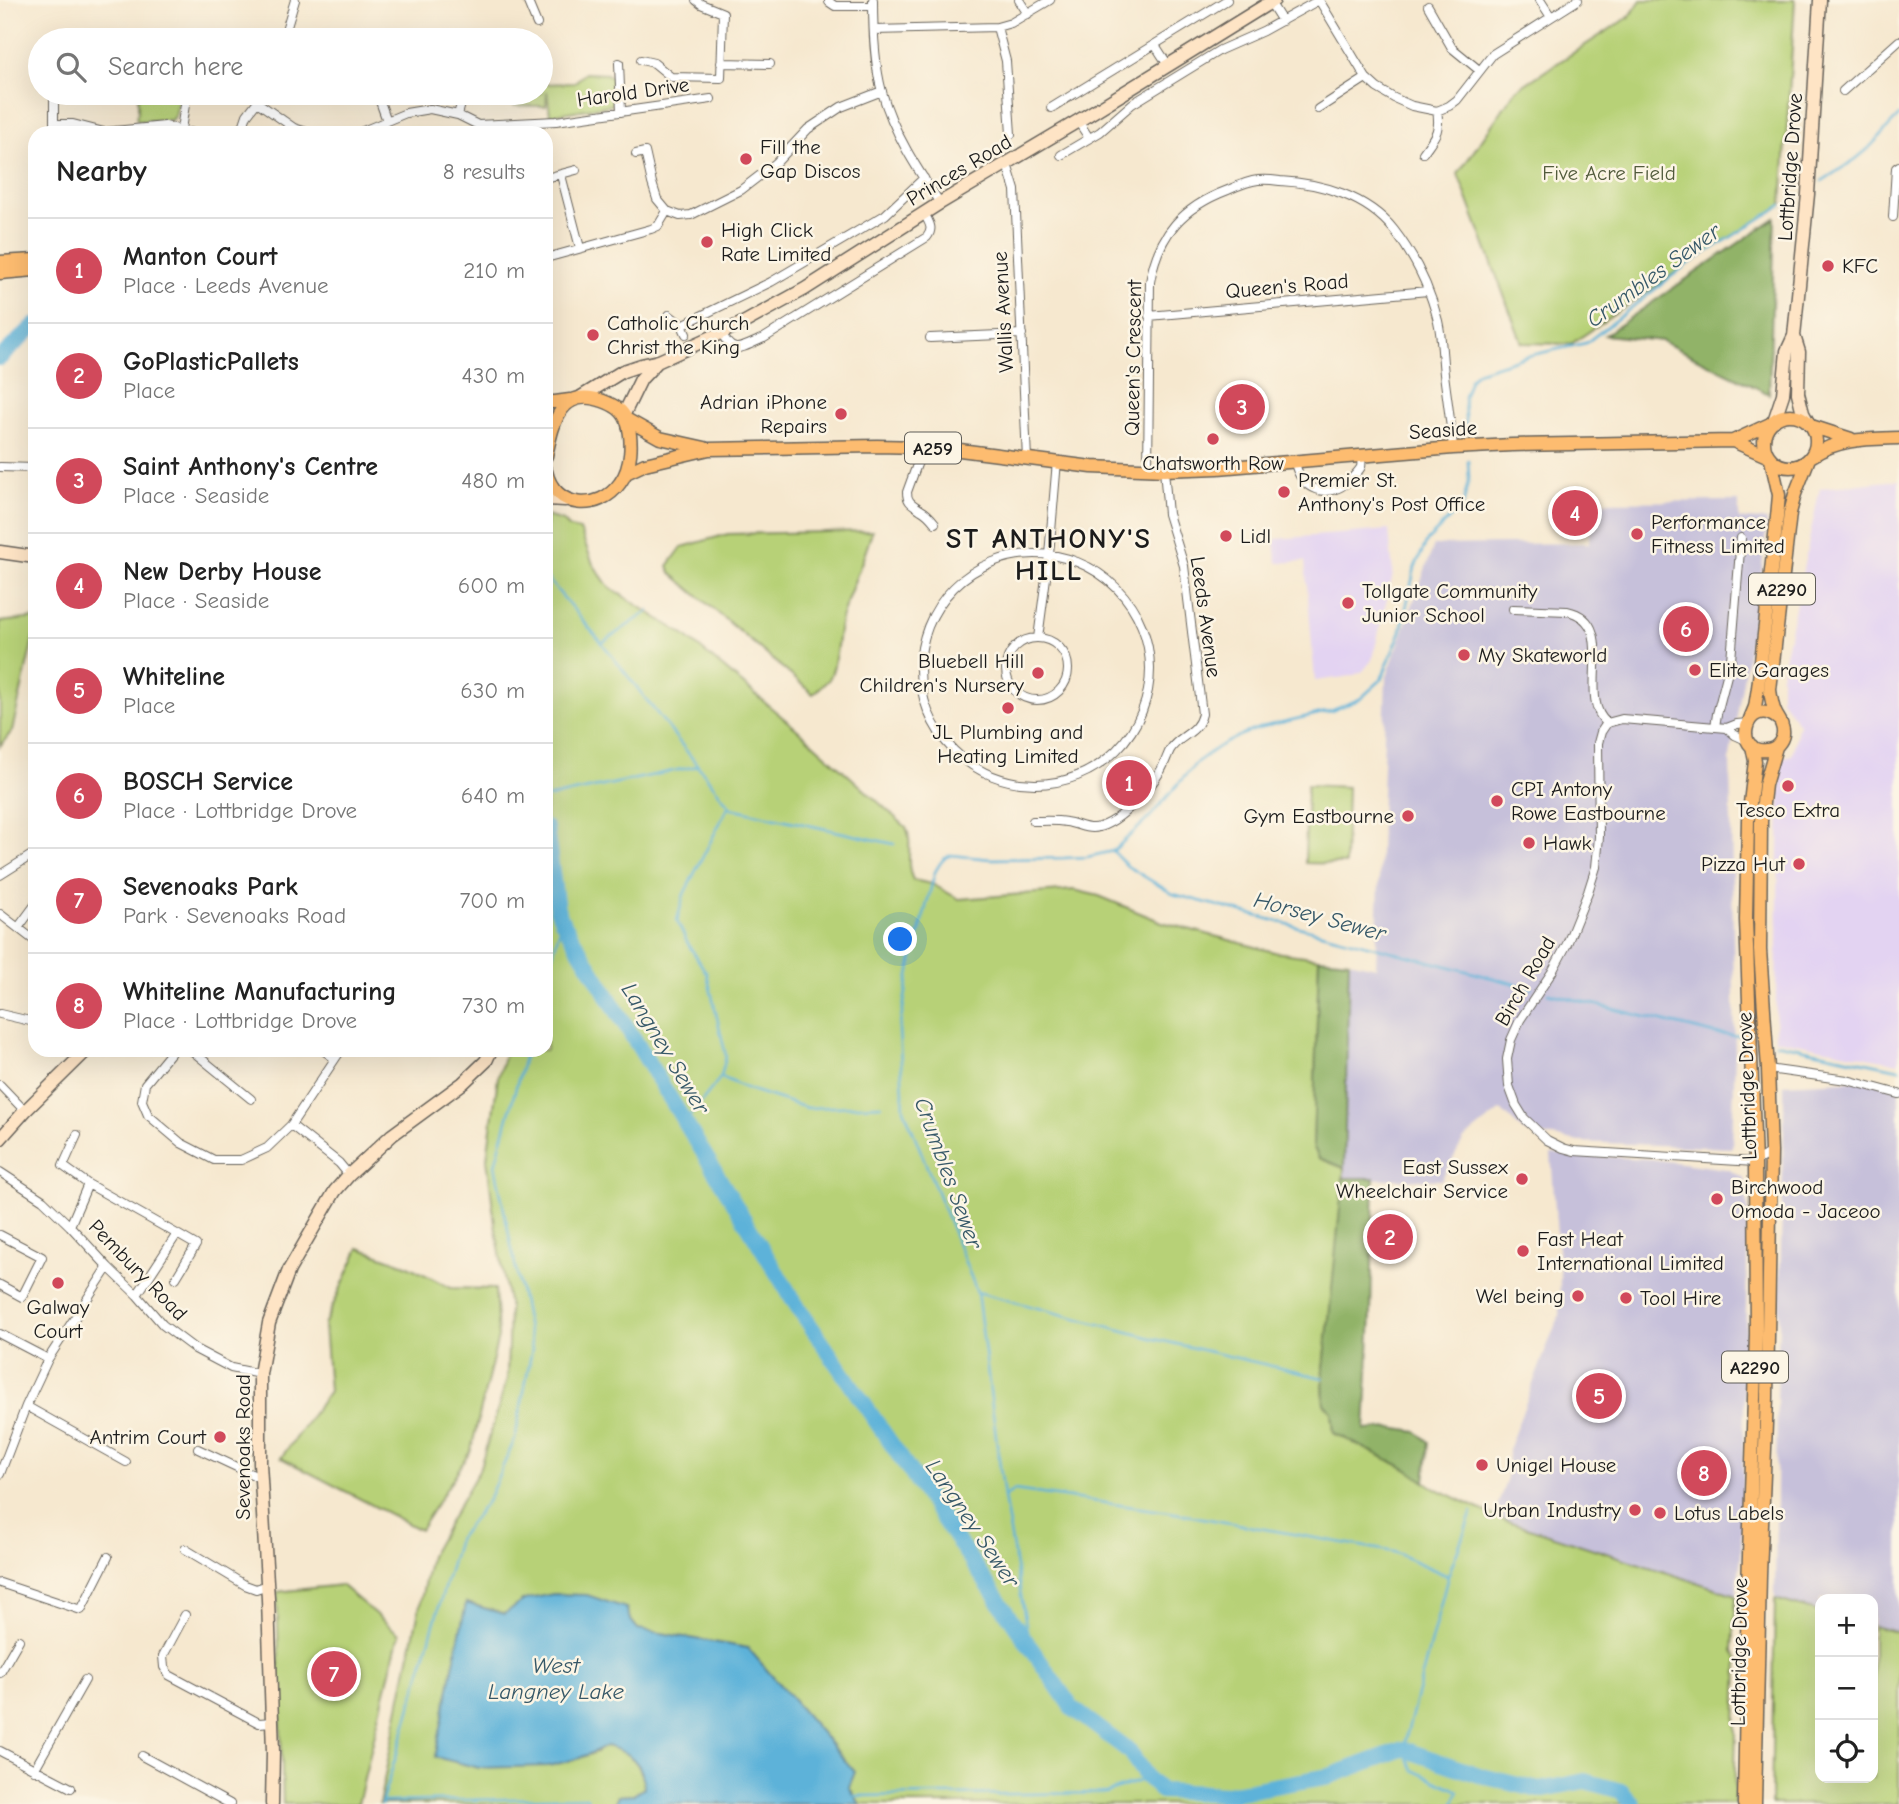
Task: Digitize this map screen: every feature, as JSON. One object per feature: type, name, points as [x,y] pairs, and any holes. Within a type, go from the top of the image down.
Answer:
[{"type":"main road","points":[[0,262],[28,260]]},
{"type":"main road","points":[[0,273],[28,271]]},
{"type":"main road","points":[[553,402],[575,398],[597,399],[610,403],[625,416],[631,445],[626,473],[621,483],[601,499],[589,503],[573,503],[565,500],[553,488]]},
{"type":"main road","points":[[553,430],[558,414],[575,398]]},
{"type":"main road","points":[[1853,440],[1789,415],[1772,422],[1764,442],[1770,458],[1776,464],[1789,468],[1796,467],[1822,449],[1853,440],[1899,438]]},
{"type":"main road","name":"A259","points":[[625,416],[660,438],[709,449]]},
{"type":"main road","name":"Seaside","points":[[1156,470],[1218,468],[1512,445],[1733,441],[1772,422]]},
{"type":"main road","points":[[1810,425],[1816,445],[1810,458]]},
{"type":"main road","name":"Seaside","points":[[1733,441],[1770,458]]},
{"type":"main road","name":"A259","points":[[626,473],[645,464],[709,449],[920,447],[1092,467],[1156,470]]},
{"type":"main road","name":"A2290","points":[[1749,721],[1755,708],[1758,688],[1779,495],[1770,458]]},
{"type":"main road","name":"A2290","points":[[1778,719],[1770,690],[1790,513],[1810,458]]},
{"type":"main road","points":[[1764,713],[1774,715],[1783,727],[1782,739],[1776,747],[1764,751],[1750,743],[1746,729],[1749,721],[1764,713]]},
{"type":"main road","name":"Lottbridge Drove","points":[[1744,1804],[1756,1335],[1755,1162],[1746,920],[1748,820],[1755,761],[1750,743]]},
{"type":"main road","name":"Lottbridge Drove","points":[[1755,1804],[1771,1152],[1760,950],[1761,821],[1765,785],[1776,747]]},
{"type":"street","points":[[527,0],[537,24]]},
{"type":"street","points":[[641,60],[654,63],[671,76],[720,78],[723,13],[696,0]]},
{"type":"street","points":[[829,0],[835,6],[873,3],[875,54],[882,91],[892,121],[940,203]]},
{"type":"street","points":[[1019,0],[1028,14]]},
{"type":"street","points":[[874,30],[997,27],[1011,23],[1050,0]]},
{"type":"street","points":[[1051,107],[1227,0]]},
{"type":"street","points":[[1061,155],[1100,132],[1132,103],[1198,63],[1319,0],[1366,78],[1394,98],[1412,106],[1437,111],[1457,100],[1493,54],[1578,0]]},
{"type":"street","points":[[1540,0],[1551,17]]},
{"type":"street","name":"Lottbridge Drove","points":[[1772,422],[1783,394],[1787,351],[1794,336],[1807,204],[1820,0]]},
{"type":"street","points":[[286,28],[292,1]]},
{"type":"street","points":[[1272,1],[1282,21]]},
{"type":"street","name":"Princes Road","points":[[575,398],[623,371],[659,361],[746,323],[1272,1]]},
{"type":"street","points":[[1428,6],[1451,48],[1479,70]]},
{"type":"street","points":[[997,27],[1006,61],[1011,134]]},
{"type":"street","points":[[1843,91],[1899,41]]},
{"type":"street","points":[[1155,45],[1168,65]]},
{"type":"street","points":[[619,63],[621,112]]},
{"type":"street","points":[[721,63],[770,64]]},
{"type":"street","points":[[1318,109],[1366,78]]},
{"type":"street","points":[[636,154],[645,152],[657,199],[667,211],[680,216],[691,215],[741,190],[776,163],[808,129],[841,107],[882,91]]},
{"type":"street","name":"Harold Drive","points":[[506,126],[711,99]]},
{"type":"street","points":[[54,105],[54,126]]},
{"type":"street","points":[[182,126],[185,105]]},
{"type":"street","points":[[243,126],[255,105]]},
{"type":"street","points":[[261,105],[291,126]]},
{"type":"street","points":[[381,105],[387,121]]},
{"type":"street","points":[[458,115],[461,105]]},
{"type":"street","name":"Harold Drive","points":[[375,126],[406,113],[430,109],[458,115],[472,126]]},
{"type":"street","points":[[1423,153],[1438,131],[1437,111]]},
{"type":"street","points":[[1078,121],[1089,138]]},
{"type":"street","points":[[64,126],[81,126]]},
{"type":"street","name":"Wallis Avenue","points":[[1007,164],[1015,190],[1027,459]]},
{"type":"street","points":[[1893,217],[1896,168],[1899,166]]},
{"type":"street","points":[[553,177],[576,170]]},
{"type":"street","points":[[561,175],[580,248]]},
{"type":"street","points":[[682,325],[785,274],[885,215],[924,178]]},
{"type":"street","name":"Queen's Crescent","points":[[1156,470],[1149,316],[1153,264],[1173,225],[1183,216],[1209,198],[1259,179],[1291,181],[1342,193],[1360,202],[1392,228],[1413,258],[1438,322],[1453,448]]},
{"type":"street","points":[[553,256],[651,229],[657,226],[667,211]]},
{"type":"street","points":[[722,333],[732,348],[764,338],[927,237],[931,227],[924,213]]},
{"type":"street","points":[[785,274],[791,284]]},
{"type":"street","points":[[828,288],[834,296]]},
{"type":"street","name":"Queen's Road","points":[[1149,316],[1428,291]]},
{"type":"street","points":[[669,315],[682,325],[686,334]]},
{"type":"street","points":[[930,338],[1022,334]]},
{"type":"street","name":"Lottbridge Drove","points":[[1794,336],[1800,352],[1798,393],[1810,425]]},
{"type":"street","name":"Princes Road","points":[[625,416],[641,379],[659,361]]},
{"type":"street","points":[[920,447],[907,497],[911,504],[935,523]]},
{"type":"street","points":[[1295,462],[1299,475],[1311,486],[1330,492],[1353,478],[1361,467],[1361,455]]},
{"type":"street","points":[[1038,638],[1057,461]]},
{"type":"street","points":[[0,467],[28,465]]},
{"type":"street","name":"Leeds Avenue","points":[[1033,821],[1067,822],[1094,828],[1117,820],[1161,771],[1174,745],[1194,730],[1200,720],[1202,714],[1184,566],[1156,470]]},
{"type":"street","points":[[553,499],[565,500]]},
{"type":"street","points":[[1715,727],[1731,660],[1741,538]]},
{"type":"street","points":[[0,552],[28,556]]},
{"type":"street","points":[[1027,554],[1049,555],[1090,567],[1122,594],[1135,615],[1144,640],[1146,683],[1140,712],[1132,731],[1104,763],[1086,774],[1066,781],[1024,784],[983,772],[958,754],[943,738],[925,699],[921,657],[934,616],[945,598],[960,583],[977,570],[1006,558],[1027,554]]},
{"type":"street","points":[[1513,609],[1567,611],[1586,620],[1592,629],[1594,640],[1597,705],[1607,723],[1622,719],[1715,727],[1727,729],[1750,743]]},
{"type":"street","points":[[1038,638],[1050,641],[1060,649],[1066,659],[1068,672],[1065,683],[1057,693],[1037,700],[1024,697],[1013,688],[1006,666],[1017,646],[1026,640],[1038,638]]},
{"type":"street","points":[[1727,729],[1749,721]]},
{"type":"street","name":"Birch Road","points":[[1607,723],[1598,743],[1599,836],[1596,867],[1567,944],[1520,1020],[1511,1040],[1507,1072],[1513,1099],[1524,1118],[1540,1135],[1554,1144],[1574,1151],[1755,1162]]},
{"type":"street","points":[[0,875],[28,857]]},
{"type":"street","points":[[0,915],[28,936]]},
{"type":"street","points":[[18,929],[28,915]]},
{"type":"street","points":[[0,1014],[28,1021]]},
{"type":"street","points":[[0,1139],[80,1057]]},
{"type":"street","points":[[167,1057],[145,1084],[142,1101],[148,1115],[181,1143],[214,1160],[241,1160],[267,1148],[291,1125],[334,1058]]},
{"type":"street","points":[[200,1057],[251,1099]]},
{"type":"street","name":"Sevenoaks Road","points":[[272,1804],[268,1585],[260,1463],[260,1374],[270,1322],[289,1270],[335,1191],[392,1135],[463,1083],[488,1057]]},
{"type":"street","points":[[1768,1069],[1847,1080],[1899,1094]]},
{"type":"street","points":[[0,1085],[25,1111]]},
{"type":"street","points":[[291,1125],[339,1163],[349,1175]]},
{"type":"street","points":[[77,1135],[63,1166],[88,1184],[196,1245],[176,1278]]},
{"type":"street","points":[[1755,1162],[1771,1152]]},
{"type":"street","name":"Pembury Road","points":[[0,1172],[43,1200],[163,1325],[195,1349],[231,1368],[260,1374]]},
{"type":"street","points":[[70,1226],[88,1184]]},
{"type":"street","points":[[137,1295],[177,1234]]},
{"type":"street","points":[[0,1236],[41,1257],[22,1297],[0,1285]]},
{"type":"street","points":[[0,1474],[2,1457],[48,1359],[108,1267]]},
{"type":"street","points":[[0,1334],[48,1359]]},
{"type":"street","points":[[26,1406],[126,1462]]},
{"type":"street","points":[[198,1449],[262,1479]]},
{"type":"street","points":[[185,1549],[245,1585],[256,1589],[268,1585]]},
{"type":"street","points":[[0,1583],[81,1610],[108,1557]]},
{"type":"street","points":[[185,1615],[163,1656],[164,1667],[169,1675],[259,1723],[272,1722]]},
{"type":"street","points":[[0,1673],[19,1640]]},
{"type":"street","points":[[34,1770],[85,1680]]},
{"type":"street","points":[[0,1751],[71,1788]]},
{"type":"street","points":[[142,1756],[230,1804]]},
{"type":"shaded area","points":[[1899,480],[1899,1063],[1775,1039],[1781,758],[1792,755],[1799,724],[1781,699],[1781,674],[1820,488]]},
{"type":"shaded area","points":[[1739,501],[1739,519],[1767,520],[1762,568],[1730,757],[1735,1053],[1732,1148],[1580,1142],[1524,1132],[1501,1110],[1464,1139],[1441,1180],[1343,1178],[1349,961],[1376,967],[1386,679],[1434,545],[1589,543],[1589,502]]},
{"type":"shaded area","name":"Tollgate Community Junior School","points":[[1389,530],[1393,574],[1372,660],[1363,671],[1352,676],[1315,681],[1305,561],[1277,563],[1275,539]]},
{"type":"shaded area","points":[[1864,1080],[1899,1087],[1899,1633],[1878,1627],[1878,1594],[1815,1594],[1815,1611],[1775,1599],[1784,1084]]},
{"type":"shaded area","points":[[1551,1154],[1651,1159],[1727,1169],[1744,1178],[1748,1210],[1741,1556],[1736,1595],[1494,1516],[1507,1478],[1508,1450],[1559,1315],[1560,1276]]},
{"type":"green space","name":"Five Acre Field","points":[[1641,0],[1795,0],[1782,205],[1685,266],[1571,344],[1522,343],[1458,174],[1516,90],[1630,16]]},
{"type":"green space","points":[[585,73],[607,74],[612,78],[614,103],[550,115],[549,105],[553,105],[553,84],[574,83]]},
{"type":"green space","points":[[138,105],[177,105],[175,116],[171,120],[138,121]]},
{"type":"green space","points":[[514,105],[546,105],[546,106]]},
{"type":"green space","points":[[1775,218],[1769,394],[1662,341],[1605,335]]},
{"type":"green space","points":[[553,518],[563,521],[570,528],[580,530],[593,564],[609,587],[684,635],[805,736],[906,827],[909,867],[913,880],[932,884],[959,899],[1074,890],[1099,896],[1162,922],[1274,952],[1319,958],[1313,1146],[1319,1158],[1344,1168],[1323,1378],[1324,1403],[1332,1412],[1334,1433],[1407,1469],[1433,1487],[1498,1518],[1736,1595],[1733,1651],[1738,1660],[1734,1804],[860,1804],[849,1787],[638,1629],[630,1619],[524,1600],[505,1614],[467,1603],[571,1761],[596,1752],[606,1745],[633,1759],[641,1771],[644,1788],[633,1795],[618,1796],[614,1804],[379,1804],[430,1556],[479,1470],[507,1379],[509,1308],[487,1158],[498,1077],[504,1057],[553,1057]]},
{"type":"green space","points":[[872,531],[841,619],[832,673],[813,694],[671,573],[668,566],[682,547],[728,534]]},
{"type":"green space","points":[[28,619],[28,661],[12,731],[0,746],[0,622]]},
{"type":"green space","points":[[1307,785],[1347,787],[1345,864],[1305,863]]},
{"type":"green space","points":[[1319,958],[1349,961],[1344,1168],[1319,1158],[1313,1146]]},
{"type":"green space","points":[[1343,1178],[1374,1178],[1365,1430],[1391,1428],[1417,1432],[1429,1442],[1425,1482],[1407,1469],[1334,1433],[1332,1412],[1324,1404],[1323,1378]]},
{"type":"green space","points":[[359,1248],[406,1265],[451,1288],[495,1289],[498,1337],[471,1450],[420,1530],[281,1458],[329,1391],[324,1325]]},
{"type":"green space","points":[[341,1585],[399,1634],[358,1804],[283,1804],[277,1592]]},
{"type":"green space","points":[[1775,1599],[1815,1611],[1815,1783],[1878,1783],[1878,1627],[1899,1633],[1899,1804],[1771,1804]]},
{"type":"water","name":"West Langney Lake","points":[[553,1594],[587,1595],[626,1608],[638,1629],[748,1648],[855,1772],[849,1787],[860,1804],[614,1804],[618,1796],[633,1795],[644,1788],[643,1779],[634,1760],[622,1751],[606,1746],[580,1758],[549,1766],[479,1768],[435,1757],[466,1603],[504,1614],[524,1600]]},
{"type":"waterway","name":"Crumbles Sewer","points":[[1822,181],[1868,149],[1899,116]]},
{"type":"waterway","name":"Crumbles Sewer","points":[[1466,434],[1464,397],[1470,380],[1477,372],[1527,356],[1586,343],[1685,266],[1782,205]]},
{"type":"waterway","name":"Langney Sewer","points":[[0,358],[28,332]]},
{"type":"waterway","name":"Crumbles Sewer","points":[[1030,1648],[1004,1497],[977,1292],[904,1109],[899,1030],[911,965],[935,872],[943,859],[951,855],[991,859],[1064,858],[1087,857],[1113,851],[1149,818],[1197,762],[1218,747],[1262,727],[1331,711],[1360,699],[1381,680],[1401,631],[1415,567],[1427,541],[1463,505],[1469,478],[1468,461]]},
{"type":"waterway","points":[[553,585],[602,643],[731,808],[894,844]]},
{"type":"waterway","points":[[602,643],[649,611]]},
{"type":"waterway","points":[[553,797],[697,766]]},
{"type":"waterway","points":[[685,1122],[721,1077],[726,1056],[707,974],[677,921],[684,894],[729,805]]},
{"type":"waterway","name":"Horsey Sewer","points":[[1113,851],[1127,866],[1173,894],[1531,988]]},
{"type":"waterway","name":"Langney Sewer","points":[[553,880],[557,909],[562,921],[797,1306],[1072,1708],[1129,1751],[1147,1778],[1161,1791],[1228,1794],[1330,1776],[1403,1749],[1482,1776],[1539,1790],[1585,1781],[1621,1791],[1633,1804]]},
{"type":"waterway","points":[[553,953],[562,921]]},
{"type":"waterway","name":"Horsey Sewer","points":[[1548,993],[1715,1034],[1742,1036]]},
{"type":"waterway","points":[[1776,1043],[1899,1069]]},
{"type":"waterway","points":[[381,1804],[458,1539],[488,1500],[515,1439],[532,1349],[495,1165],[524,1057]]},
{"type":"waterway","points":[[721,1077],[748,1089],[807,1108],[881,1105]]},
{"type":"waterway","points":[[977,1292],[1159,1340],[1323,1378]]},
{"type":"waterway","points":[[1004,1497],[1014,1490],[1169,1512],[1394,1552],[1448,1576]]},
{"type":"waterway","points":[[1453,1804],[1459,1791],[1413,1770],[1403,1749],[1448,1576],[1472,1512]]},
{"type":"waterway","points":[[855,1796],[1106,1793],[1147,1778]]},
{"type":"waterway","points":[[382,1802],[587,1797],[588,1804]]},
{"type":"place","name":"Fill the Gap Discos","points":[[746,159]]},
{"type":"place","name":"High Click Rate Limited","points":[[707,242]]},
{"type":"place","name":"KFC","points":[[1828,266]]},
{"type":"place","name":"Catholic Church Christ the King","points":[[593,335]]},
{"type":"place","name":"Saint Anthony's Centre","points":[[1242,407]]},
{"type":"place","name":"Adrian iPhone Repairs","points":[[841,414]]},
{"type":"place","name":"Chatsworth Row","points":[[1213,439]]},
{"type":"place","name":"Premier St. Anthony's Post Office","points":[[1284,492]]},
{"type":"place","name":"New Derby House","points":[[1575,513]]},
{"type":"place","name":"Performance Fitness Limited","points":[[1637,534]]},
{"type":"place","name":"Lidl","points":[[1226,536]]},
{"type":"place","name":"Tollgate Community Junior School","points":[[1348,603]]},
{"type":"place","name":"BOSCH Service","points":[[1686,629]]},
{"type":"place","name":"My Skateworld","points":[[1464,655]]},
{"type":"place","name":"Elite Garages","points":[[1695,670]]},
{"type":"place","name":"Bluebell Hill Children's Nursery","points":[[1038,673]]},
{"type":"place","name":"JL Plumbing and Heating Limited","points":[[1008,708]]},
{"type":"place","name":"Manton Court","points":[[1129,783]]},
{"type":"place","name":"Tesco Extra","points":[[1788,786]]},
{"type":"place","name":"CPI Antony Rowe Eastbourne","points":[[1497,801]]},
{"type":"place","name":"Gym Eastbourne","points":[[1408,816]]},
{"type":"place","name":"Hawk","points":[[1529,843]]},
{"type":"place","name":"Pizza Hut","points":[[1799,864]]},
{"type":"place","name":"East Sussex Wheelchair Service","points":[[1522,1179]]},
{"type":"place","name":"Birchwood Omoda - Jaceoo","points":[[1717,1199]]},
{"type":"place","name":"GoPlasticPallets","points":[[1390,1237]]},
{"type":"place","name":"Fast Heat International Limited","points":[[1523,1251]]},
{"type":"place","name":"Galway Court","points":[[58,1283]]},
{"type":"place","name":"Wel being","points":[[1578,1296]]},
{"type":"place","name":"Tool Hire","points":[[1626,1298]]},
{"type":"place","name":"Whiteline","points":[[1599,1396]]},
{"type":"place","name":"Antrim Court","points":[[220,1437]]},
{"type":"place","name":"Unigel House","points":[[1482,1465]]},
{"type":"place","name":"Whiteline Manufacturing","points":[[1704,1473]]},
{"type":"place","name":"Urban Industry","points":[[1635,1510]]},
{"type":"place","name":"Lotus Labels","points":[[1660,1513]]},
{"type":"place","name":"Sevenoaks Park","points":[[334,1674]]},
{"type":"district","name":"ST ANTHONY'S HILL","points":[[1049,554]]}]
